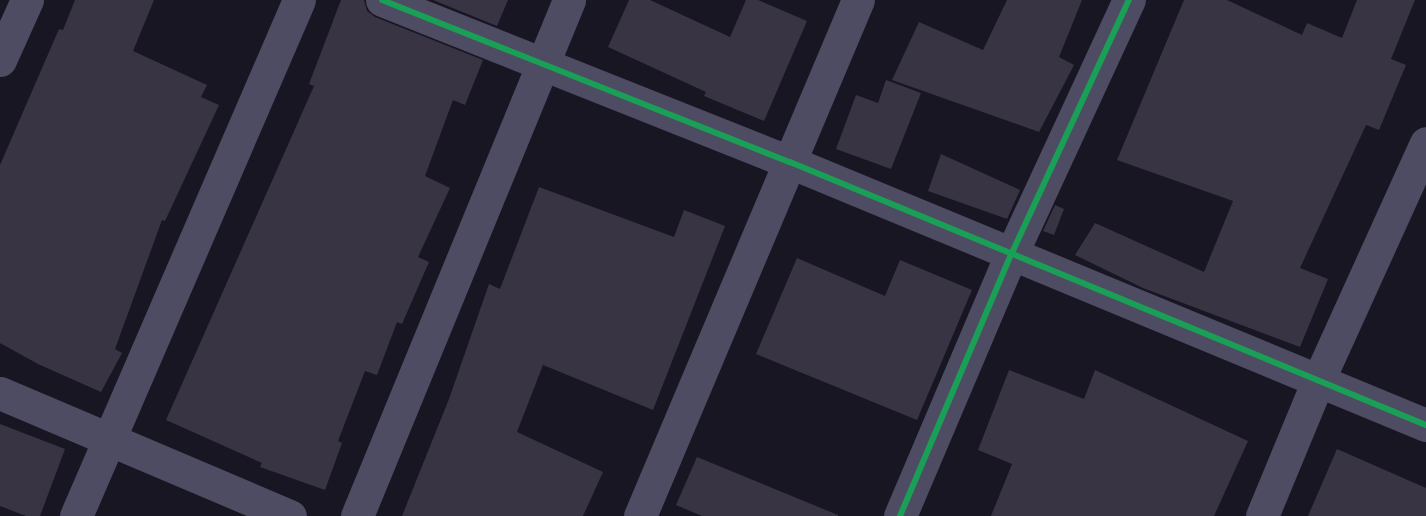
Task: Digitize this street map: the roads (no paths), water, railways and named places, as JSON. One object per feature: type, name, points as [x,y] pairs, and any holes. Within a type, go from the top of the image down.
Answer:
[{"type":"street","points":[[0,60],[27,0]]},
{"type":"street","points":[[76,516],[298,0]]},
{"type":"street","points":[[382,0],[790,162],[1426,425]]},
{"type":"street","points":[[357,516],[569,0]]},
{"type":"street","points":[[640,516],[858,0]]},
{"type":"street","points":[[900,516],[1011,255],[1129,0]]},
{"type":"street","points":[[1262,516],[1318,381],[1426,143]]},
{"type":"street","points":[[0,393],[290,516]]}]
